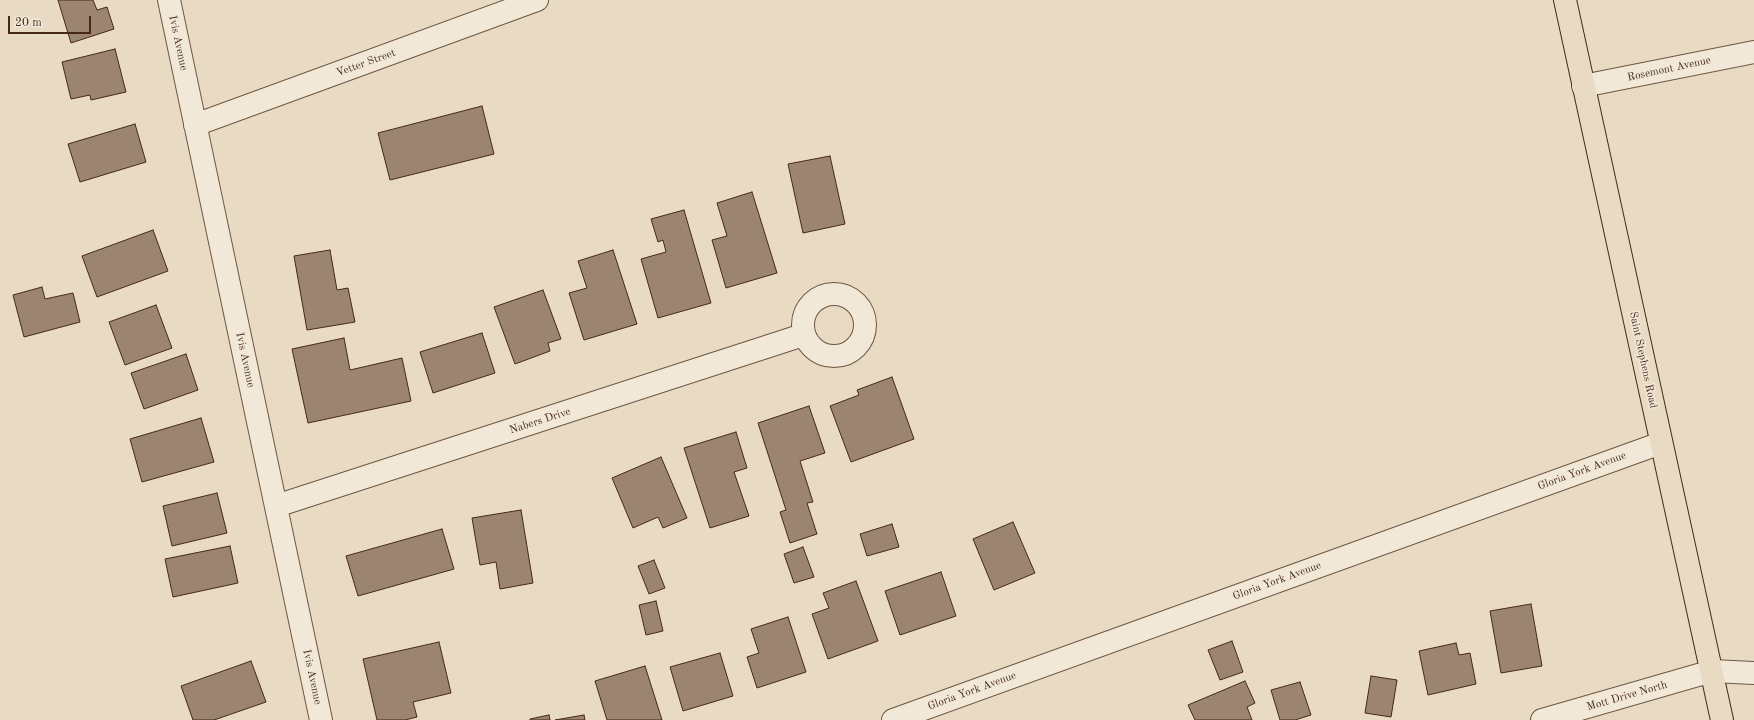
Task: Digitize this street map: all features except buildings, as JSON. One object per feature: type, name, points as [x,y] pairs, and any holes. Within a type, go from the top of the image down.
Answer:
[{"type":"main road","name":"Saint Stephens Road","points":[[1565,0],[1722,720]]},
{"type":"street","name":"Ivis Avenue","points":[[169,0],[321,720]]},
{"type":"street","name":"Vetter Street","points":[[195,125],[537,0]]},
{"type":"street","name":"Rosemont Avenue","points":[[1583,86],[1754,52]]},
{"type":"street","name":"Nabers Drive","points":[[276,506],[804,335]]},
{"type":"street","name":"Gloria York Avenue","points":[[893,720],[1661,443]]},
{"type":"street","name":"Mott Drive North","points":[[1542,720],[1712,671],[1754,673]]}]
